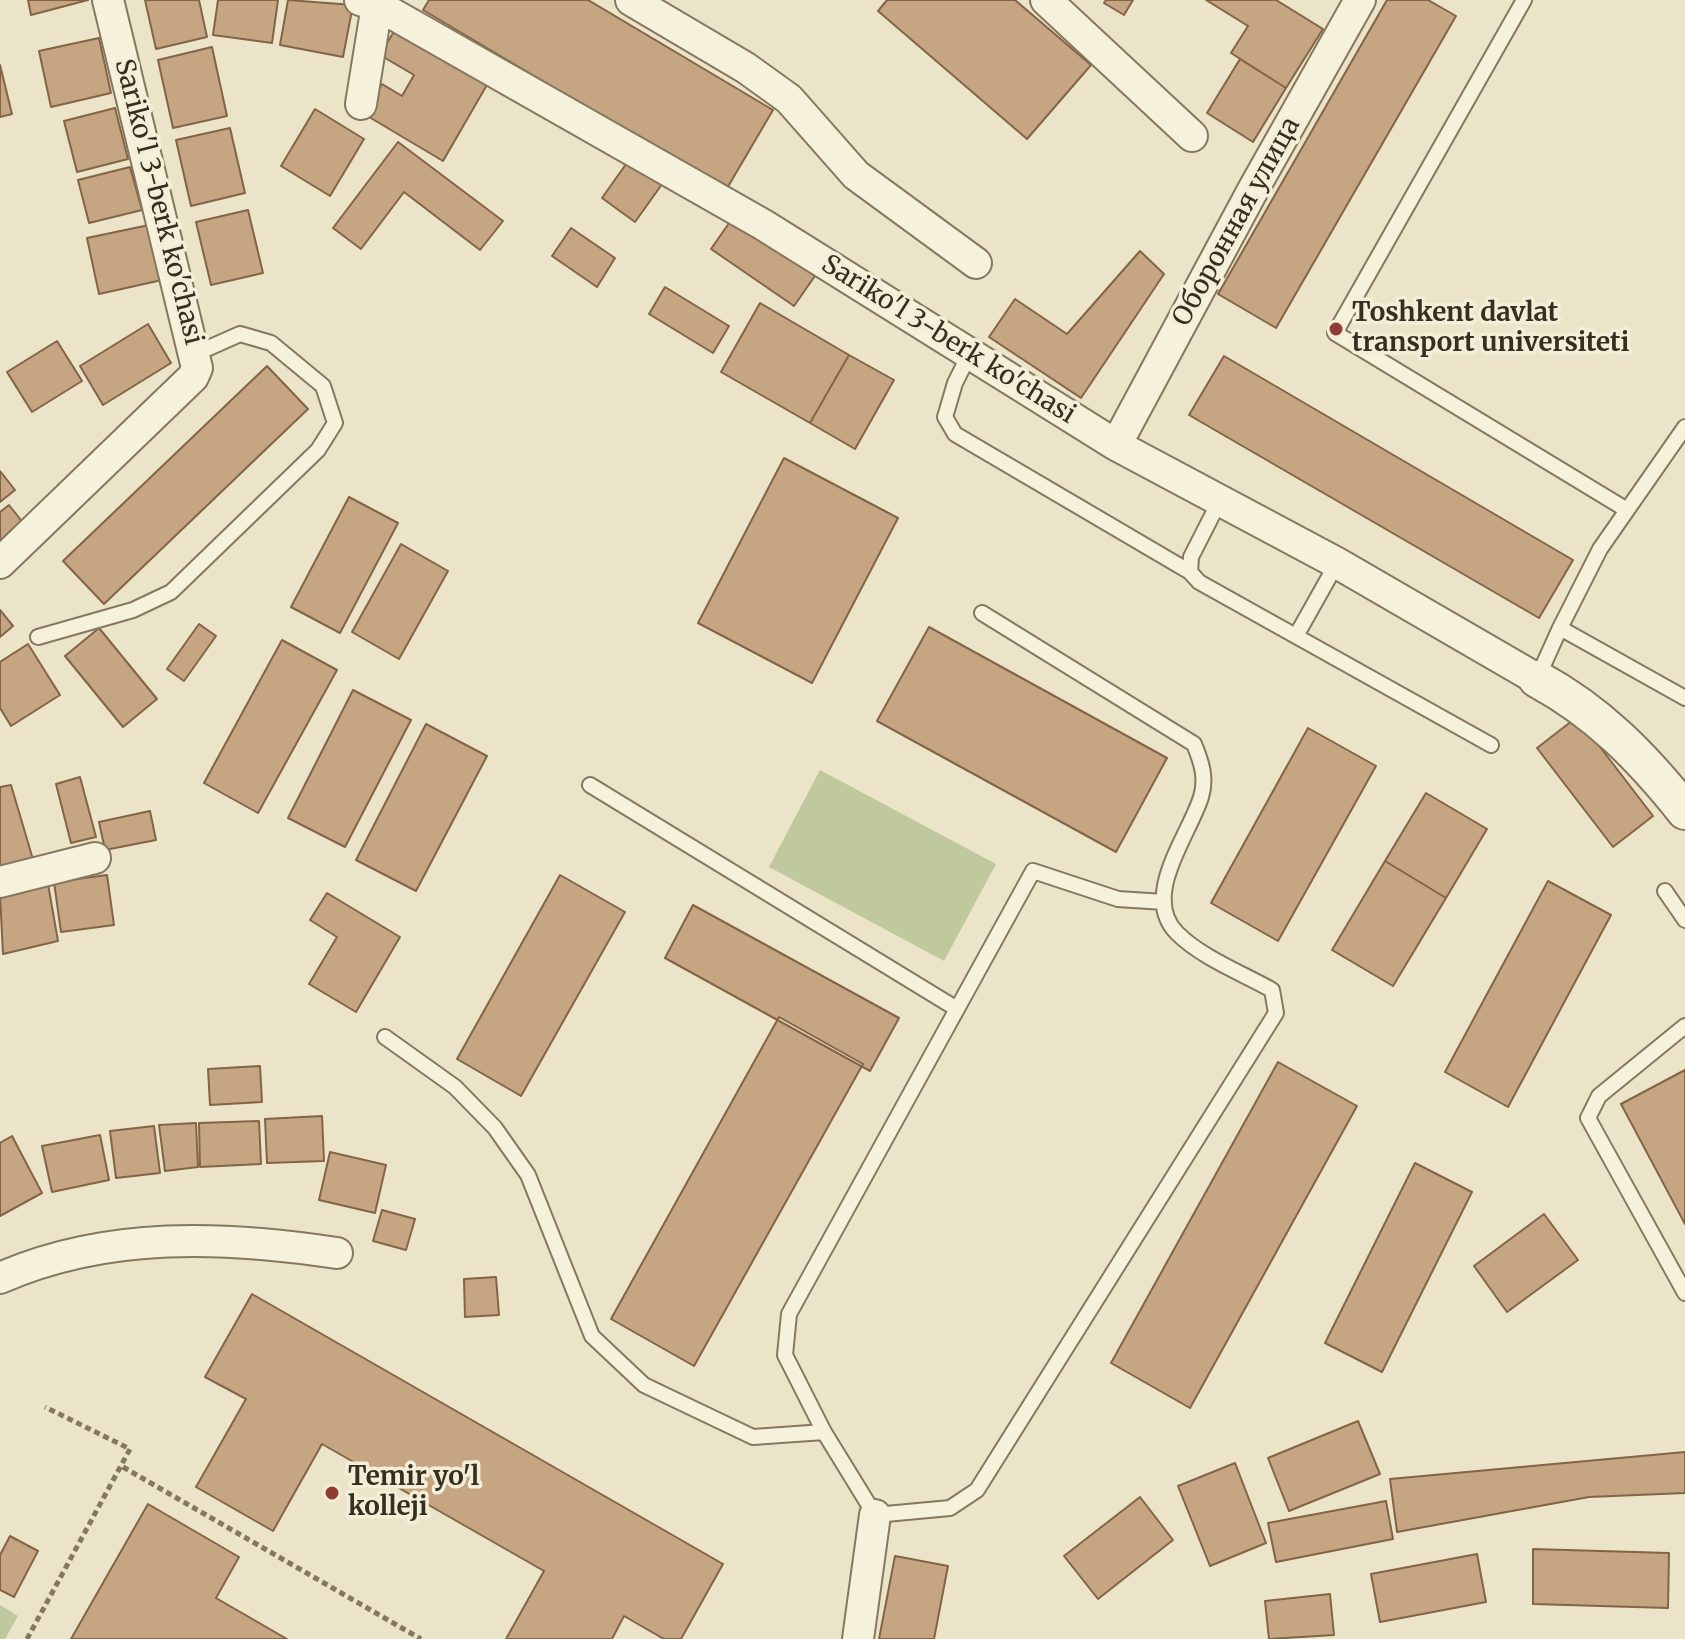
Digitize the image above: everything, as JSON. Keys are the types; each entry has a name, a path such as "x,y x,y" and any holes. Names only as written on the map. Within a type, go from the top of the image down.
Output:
{"street":[{"name":"Sariko'l 3-berk ko'chasi","path":"0,563 193,377 197,368 108,0"},
{"path":"631,0 746,68 789,99 856,175 976,263"},
{"path":"1046,0 1192,136"},
{"name":"Оборонная улица","path":"1116,445 1360,0"},
{"name":"Sariko'l 3-berk ko'chasi","path":"369,2 762,224 1116,445 1337,563 1537,679"},
{"path":"361,104 369,2"},
{"path":"1537,679 1592,712 1651,769 1685,811"},
{"path":"0,882 95,858"},
{"path":"0,1278 66,1256 125,1244 183,1240 260,1241 337,1253"},
{"path":"858,1639 875,1515"}],"lane":[{"path":"1524,0 1335,333 1627,510"},
{"path":"38,637 133,610 171,592 318,450 335,423 323,386 271,343 240,334 195,354"},
{"path":"970,353 955,383 945,417 955,434 1190,572 1199,582 1491,745"},
{"path":"1537,679 1600,549 1685,427"},
{"path":"1190,572 1191,557 1220,500"},
{"path":"1296,636 1337,563"},
{"path":"982,613 1194,744 1203,766 1202,795 1167,872 1164,902 1175,932 1272,990 1276,1013 977,1490 950,1508 875,1515 824,1432 785,1355 789,1314 1033,871 1118,899 1164,902"},
{"path":"1560,628 1685,698"},
{"path":"590,785 957,1009"},
{"path":"1665,891 1685,920"},
{"path":"1685,1026 1599,1096 1588,1118 1685,1293"},
{"path":"385,1037 455,1087 495,1128 528,1175 592,1336 644,1385 753,1437 824,1432"}],"path":[{"path":"27,1639 123,1467 130,1449 45,1407"},
{"path":"123,1467 421,1639"}],"green space":[{"path":"820,770 996,864 944,961 769,867"},
{"path":"0,1605 18,1616 5,1639 0,1639"}],"building":[{"path":"28,0 88,0 31,15"},
{"path":"145,0 199,0 207,37 156,49"},
{"path":"218,0 278,0 272,43 213,35"},
{"path":"288,0 353,5 343,57 280,45"},
{"path":"429,0 588,0 773,110 726,190 423,10"},
{"path":"887,0 1015,0 1091,65 1027,139 878,11"},
{"path":"1106,0 1133,0 1124,15 1104,3"},
{"path":"1206,0 1276,0 1323,29 1286,88 1231,53 1248,26"},
{"path":"1387,0 1428,0 1456,16 1276,328 1218,294"},
{"path":"396,28 488,83 443,161 364,114 382,84 402,96 414,75 380,55"},
{"path":"99,38 111,93 51,107 39,51"},
{"path":"212,47 227,116 173,128 158,60"},
{"path":"1240,59 1286,88 1253,142 1207,113"},
{"path":"0,65 12,114 0,117"},
{"path":"115,108 128,159 77,172 64,121"},
{"path":"315,109 364,139 330,196 281,166"},
{"path":"230,128 245,193 191,206 176,140"},
{"path":"398,142 503,221 480,250 404,192 361,249 333,228"},
{"path":"631,157 665,180 635,222 602,198"},
{"path":"130,167 142,210 89,223 78,180"},
{"path":"248,210 263,273 211,285 196,222"},
{"path":"734,216 817,273 794,306 711,249"},
{"path":"149,225 162,280 99,294 87,238"},
{"path":"571,228 615,258 597,287 552,256"},
{"path":"1140,251 1164,274 1081,398 989,337 1015,299 1067,334"},
{"path":"665,287 729,326 713,353 649,314"},
{"path":"760,303 849,355 810,423 721,372"},
{"path":"148,324 171,363 103,405 80,366"},
{"path":"57,341 82,381 32,412 7,372"},
{"path":"849,355 894,380 855,449 810,423"},
{"path":"1224,356 1573,560 1539,618 1189,415"},
{"path":"267,366 308,409 104,604 63,561"},
{"path":"784,458 898,518 812,683 698,623"},
{"path":"0,471 15,490 0,502"},
{"path":"349,497 398,523 340,633 291,607"},
{"path":"9,505 28,529 0,548 0,512"},
{"path":"401,544 448,571 399,659 352,632"},
{"path":"0,610 13,626 0,637"},
{"path":"199,624 216,636 184,681 167,669"},
{"path":"929,627 1167,758 1116,852 877,721"},
{"path":"99,628 157,699 123,727 65,656"},
{"path":"282,640 337,670 258,813 204,783"},
{"path":"28,644 60,695 11,726 0,708 0,662"},
{"path":"353,690 411,720 345,847 288,818"},
{"path":"1577,717 1653,816 1613,847 1537,748"},
{"path":"426,724 487,756 416,891 356,860"},
{"path":"1308,728 1376,766 1278,941 1211,903"},
{"path":"80,777 96,837 71,843 56,784"},
{"path":"11,785 34,863 0,867 0,787"},
{"path":"1426,793 1487,829 1446,898 1385,861"},
{"path":"150,811 156,840 105,850 99,822"},
{"path":"1385,861 1446,898 1393,986 1332,950"},
{"path":"107,875 114,925 61,932 54,882"},
{"path":"560,875 625,912 521,1096 457,1059"},
{"path":"1548,881 1611,915 1508,1107 1445,1072"},
{"path":"48,884 58,941 3,954 0,895"},
{"path":"327,893 400,937 356,1012 309,984 337,937 310,920"},
{"path":"693,905 899,1018 870,1071 665,958"},
{"path":"779,1017 863,1064 694,1366 611,1319"},
{"path":"1278,1062 1357,1106 1190,1408 1111,1363"},
{"path":"260,1066 262,1102 210,1105 208,1069"},
{"path":"1685,1070 1685,1224 1621,1104"},
{"path":"322,1116 324,1161 267,1163 265,1119"},
{"path":"259,1121 261,1164 200,1167 199,1123"},
{"path":"196,1123 198,1167 165,1171 159,1125"},
{"path":"154,1126 160,1173 116,1178 110,1131"},
{"path":"100,1135 109,1180 52,1192 42,1146"},
{"path":"12,1136 42,1193 0,1216 0,1143"},
{"path":"330,1152 386,1165 375,1213 319,1200"},
{"path":"1415,1163 1472,1192 1382,1372 1325,1343"},
{"path":"382,1210 415,1219 406,1250 373,1241"},
{"path":"1544,1214 1578,1260 1507,1312 1474,1266"},
{"path":"496,1277 499,1315 465,1317 464,1279"},
{"path":"252,1294 723,1564 681,1639 664,1639 624,1616 612,1639 506,1639 544,1571 322,1444 273,1531 196,1487 246,1399 205,1377"},
{"path":"1358,1421 1380,1474 1289,1511 1268,1458"},
{"path":"1685,1452 1685,1493 1589,1497 1397,1532 1390,1479"},
{"path":"1235,1463 1266,1543 1210,1566 1178,1486"},
{"path":"1140,1497 1173,1540 1098,1599 1064,1556"},
{"path":"1386,1501 1393,1539 1276,1562 1268,1523"},
{"path":"148,1504 239,1557 216,1598 287,1639 71,1639"},
{"path":"10,1536 38,1551 14,1597 0,1590 0,1555"},
{"path":"1533,1549 1669,1553 1668,1608 1533,1604"},
{"path":"1477,1554 1486,1602 1380,1622 1371,1574"},
{"path":"895,1556 948,1566 934,1639 879,1639"},
{"path":"1330,1594 1334,1635 1269,1639 1265,1601"}],"place":[{"name":"Toshkent davlat transport universiteti","path":"1336,329"},
{"name":"Temir yo'l kolleji","path":"332,1493"}]}
